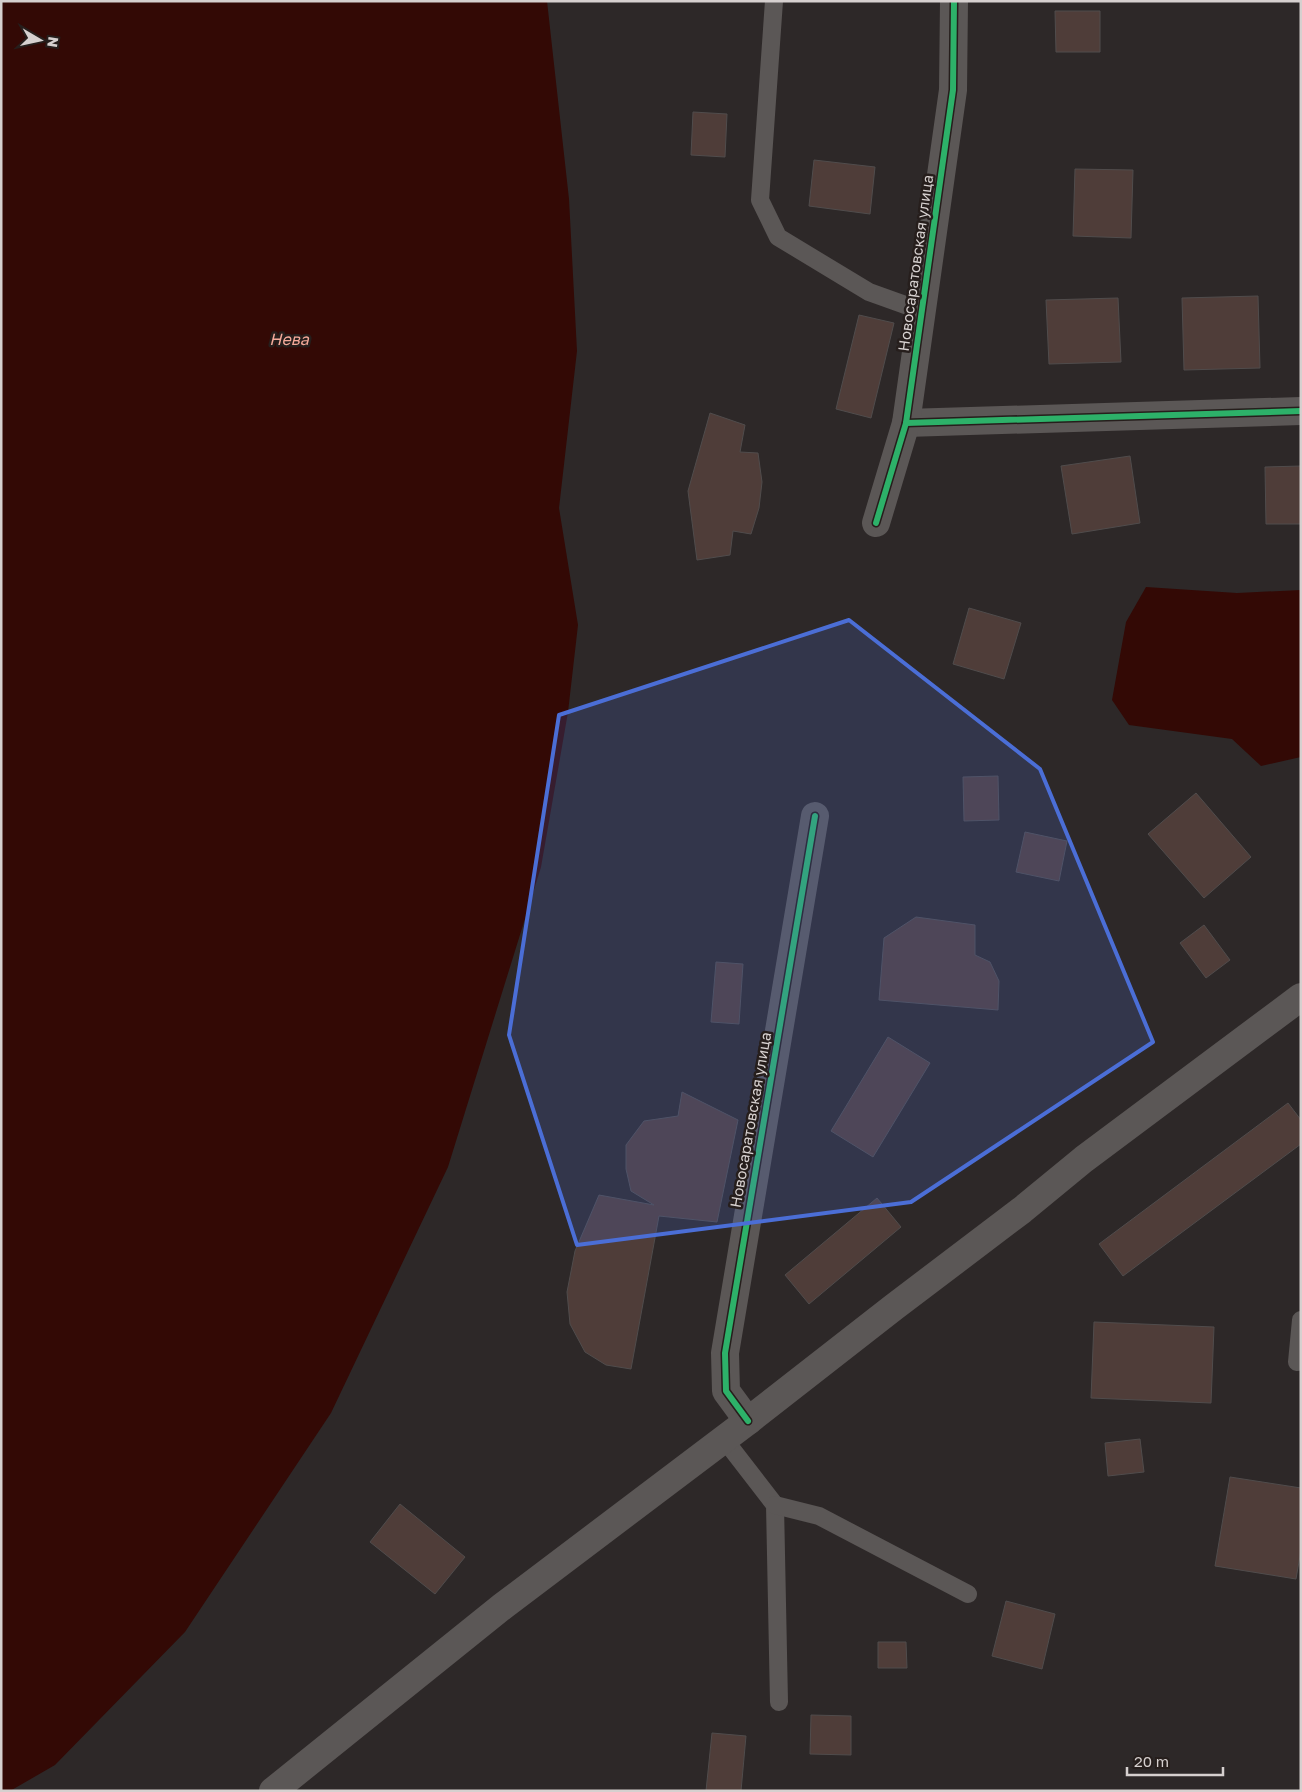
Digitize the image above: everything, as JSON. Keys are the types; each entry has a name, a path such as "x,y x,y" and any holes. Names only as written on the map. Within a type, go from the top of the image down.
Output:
{"street":[{"name":"Новосаратовская улица","path":"876,523 906,423 953,90 954,1"},
{"path":"906,423 1301,411"},
{"name":"Новосаратовская улица","path":"748,1421 726,1391 725,1353 814,816"},
{"path":"273,1791 503,1606 748,1421 1022,1210 1084,1159 1301,997"}],"lane":[{"path":"774,1 760,200 770,222 778,237 869,292 922,310"},
{"path":"1297,1362 1301,1320"},
{"path":"724,1439 775,1505 779,1702"},
{"path":"775,1505 819,1516 968,1594"}],"highlighted area":[{"path":"849,620 1040,769 1153,1042 911,1202 577,1245 509,1035 559,715"}],"water":[{"name":"Нева","path":"1,1 547,1 569,199 577,351 559,508 578,625 568,712 541,867 448,1167 331,1413 185,1632 55,1765 10,1791 1,1791"},
{"path":"1146,587 1237,593 1301,590 1301,757 1261,766 1232,739 1129,725 1112,700 1126,622"}],"building":[{"path":"1055,11 1100,11 1100,52 1056,52"},
{"path":"693,112 727,114 725,157 691,155"},
{"path":"814,160 875,167 870,214 809,206"},
{"path":"1075,169 1133,170 1131,238 1073,236"},
{"path":"1258,296 1260,368 1184,370 1182,298"},
{"path":"1118,298 1121,362 1049,364 1046,300"},
{"path":"859,315 894,323 871,418 836,409"},
{"path":"710,413 745,425 740,452 758,453 762,482 759,508 751,534 733,531 730,555 697,560 688,491"},
{"path":"1130,456 1140,523 1072,534 1061,466"},
{"path":"1301,466 1301,524 1266,524 1265,467"},
{"path":"969,608 1021,623 1004,679 953,664"},
{"path":"998,776 999,820 964,821 963,777"},
{"path":"1196,793 1251,857 1204,898 1148,834"},
{"path":"1025,832 1067,841 1059,881 1016,872"},
{"path":"916,917 975,925 975,955 990,962 999,981 998,1010 879,1000 884,938"},
{"path":"1204,925 1230,960 1206,978 1180,943"},
{"path":"716,962 743,964 739,1024 711,1022"},
{"path":"888,1037 930,1063 873,1157 831,1131"},
{"path":"682,1092 738,1120 717,1222 659,1216 631,1369 606,1365 585,1352 570,1324 567,1292 575,1251 599,1195 654,1205 631,1191 626,1169 626,1145 644,1121 678,1116"},
{"path":"1288,1103 1301,1120 1301,1144 1123,1276 1099,1244"},
{"path":"877,1198 901,1227 809,1304 785,1275"},
{"path":"1094,1322 1214,1327 1211,1403 1091,1398"},
{"path":"1140,1439 1144,1472 1108,1476 1105,1443"},
{"path":"1230,1477 1301,1488 1301,1550 1296,1579 1215,1566"},
{"path":"400,1504 465,1557 435,1594 370,1542"},
{"path":"1006,1601 1055,1614 1042,1669 992,1656"},
{"path":"878,1642 906,1642 907,1668 878,1668"},
{"path":"811,1715 851,1716 851,1755 810,1754"},
{"path":"712,1733 746,1736 741,1791 706,1791"}],"cycle path":[{"path":"876,523 906,423 953,90 954,1"},
{"path":"906,423 1301,411"},
{"path":"748,1421 726,1391 725,1353 815,816"}]}
